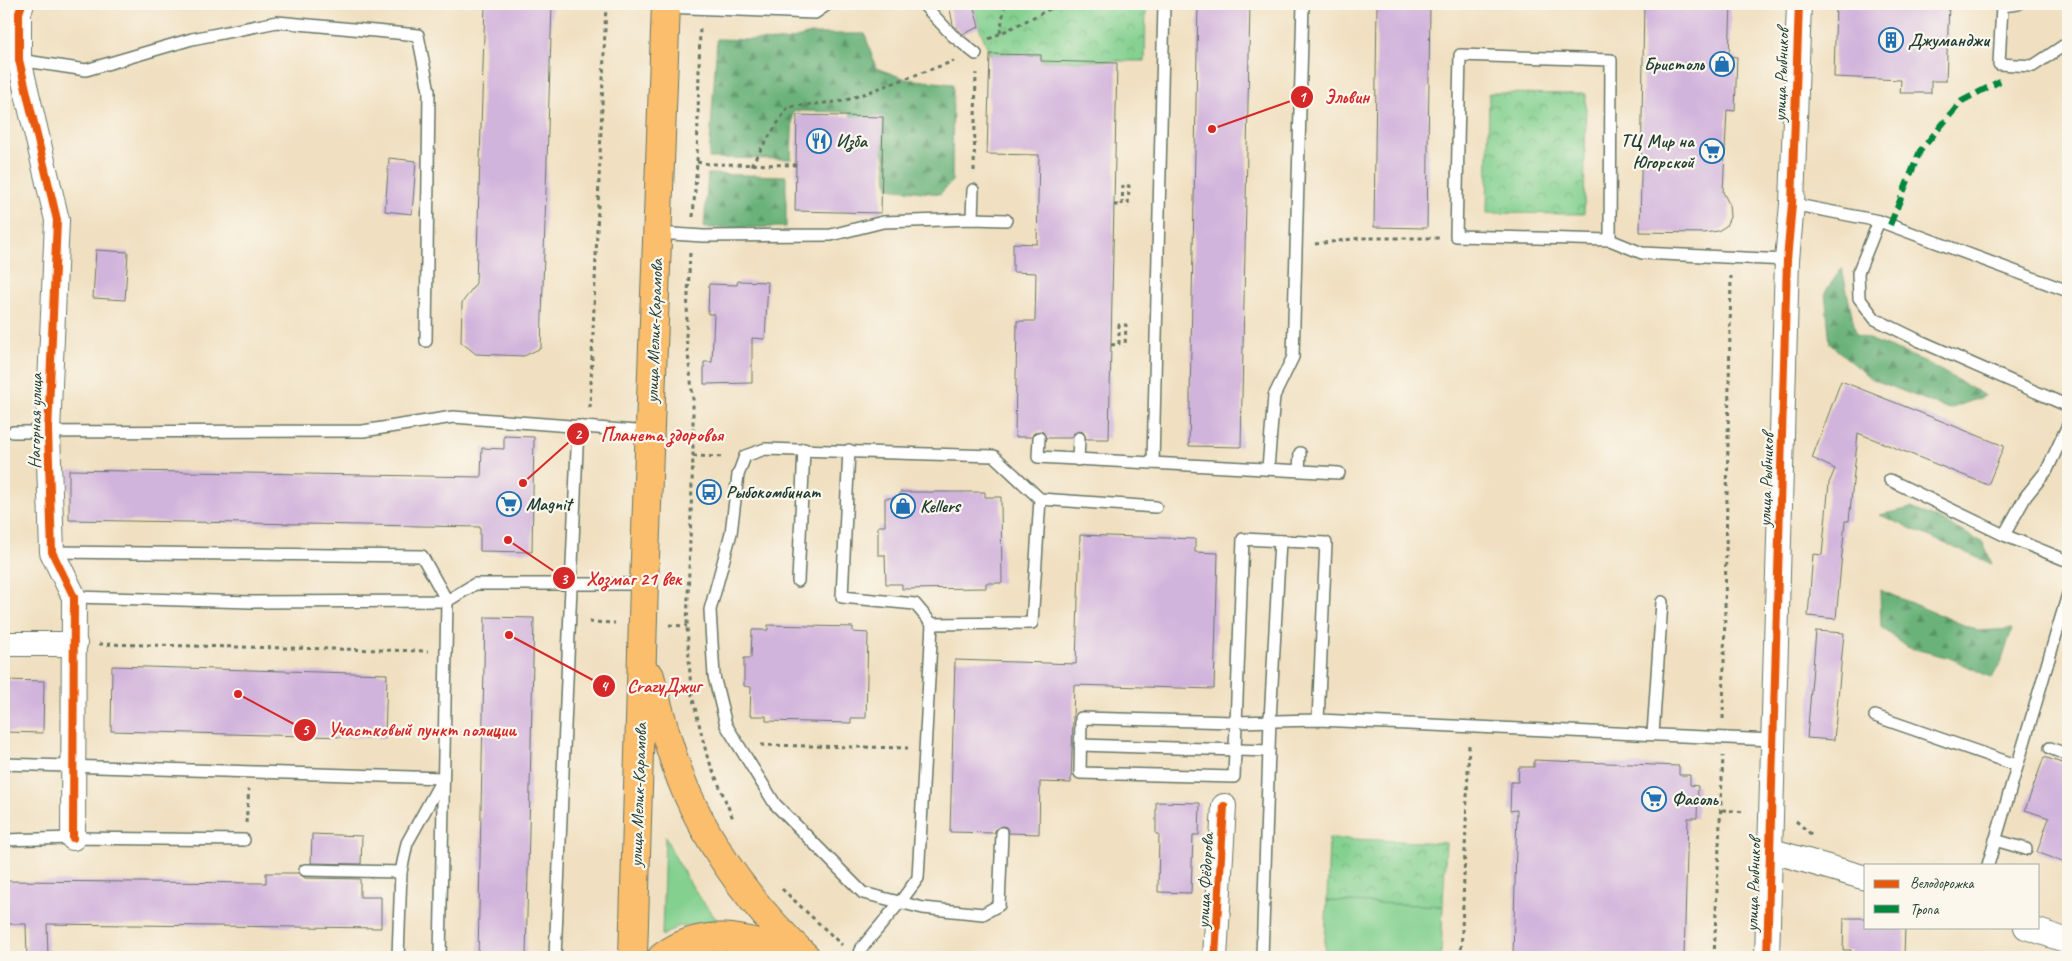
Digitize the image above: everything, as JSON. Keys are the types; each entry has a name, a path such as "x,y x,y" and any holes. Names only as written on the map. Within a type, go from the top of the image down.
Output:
{"main road":[{"name":"улица Мелик-Карамова","path":"633,957 644,584 666,5"},
{"path":"643,651 667,736 682,780 710,839 730,872 805,957"},
{"path":"662,957 678,945 697,939 723,937 749,940 805,957"}],"street":[{"name":"улица Рыбников","path":"1766,957 1787,260 1792,204 1799,4"},
{"name":"Нагорная улица","path":"15,8 11,63 57,220 48,432 52,552 74,597 73,838"},
{"path":"4,644 75,644"},
{"name":"улица Фёдорова","path":"1215,957 1224,806"},
{"path":"1769,850 1864,877"},
{"path":"2029,928 2068,941"}],"lane":[{"path":"666,5 815,13 828,4"},
{"path":"923,4 952,35 976,54"},
{"path":"1153,463 1164,4"},
{"path":"1268,468 1274,396 1293,357 1303,4"},
{"path":"2018,4 2002,6 1998,64 2033,66 2063,46 2068,46"},
{"path":"11,63 86,70 192,39 277,22 418,35 429,91 426,340"},
{"path":"1610,240 1611,60 1460,55 1456,236 1610,240 1642,253 1787,260"},
{"path":"972,219 973,190"},
{"path":"1792,204 1879,221 2068,291"},
{"path":"657,233 691,236 831,235 883,222 972,219 1006,220"},
{"path":"1879,221 1858,273 1859,298 1875,319 1920,341 2068,406"},
{"path":"13,432 362,431 453,417 651,432"},
{"path":"2004,535 2026,496 2047,470 2068,425"},
{"path":"555,957 570,583 583,427"},
{"path":"1039,438 1038,457 1339,473"},
{"path":"1078,460 1079,438"},
{"path":"1002,833 999,905 983,914 923,908 902,901 863,893 775,804 736,744 726,725 714,676 710,610 731,534 738,475 745,456 765,449 849,450 994,456 1040,499 1156,507"},
{"path":"798,581 804,450"},
{"path":"849,450 842,597 915,604 932,624 923,749 918,878 902,901 860,950 854,954"},
{"path":"1299,470 1300,453"},
{"path":"1890,480 2004,535 2068,561"},
{"path":"932,624 1032,623 1040,499"},
{"path":"1318,720 1326,543 1243,539 1235,722 1234,777 1080,773 1082,718 1235,722 1318,720 1773,740"},
{"path":"1262,957 1270,720 1280,541"},
{"path":"52,552 422,556 447,601 440,957"},
{"path":"74,597 251,602 447,601 475,584 644,584"},
{"path":"1988,864 2068,594"},
{"path":"1653,734 1662,602"},
{"path":"1874,716 2016,765"},
{"path":"1080,745 1269,750"},
{"path":"2050,748 2068,755"},
{"path":"4,764 443,778"},
{"path":"398,957 401,872 407,844 443,778"},
{"path":"4,840 73,838 244,840"},
{"path":"1995,840 2026,849"},
{"path":"305,870 401,872"}],"path":[{"path":"583,427 606,4"},
{"path":"1000,33 1005,4"},
{"path":"974,164 976,54 984,42 1060,4"},
{"path":"700,8 697,162 686,336 692,399 694,456 687,626 691,691 707,756 736,825"},
{"path":"752,165 788,107 844,101 922,70 976,54"},
{"path":"697,162 796,165"},
{"path":"1114,205 1122,205 1123,185 1129,186 1128,208"},
{"path":"1297,246 1361,238 1428,239 1456,236"},
{"path":"1714,957 1723,737 1731,258"},
{"path":"1111,344 1119,344 1119,325 1126,325 1125,347"},
{"path":"694,456 717,456"},
{"path":"75,644 446,652"},
{"path":"1461,957 1470,726"},
{"path":"736,744 923,749"},
{"path":"244,840 251,771"},
{"path":"779,886 854,954"}],"green space":[{"path":"973,4 1146,4 1145,61 1041,61 1041,55 990,54 979,27"},
{"path":"811,34 865,34 876,68 906,79 953,84 952,181 940,194 888,188 884,154 848,112 793,111 791,159 709,158 717,39 785,41"},
{"path":"1489,93 1586,94 1584,214 1487,213"},
{"path":"708,174 786,176 786,227 704,228"},
{"path":"1842,268 1856,334 1924,361 1985,396 1949,409 1872,379 1830,344 1825,292"},
{"path":"1911,508 1945,522 1983,543 1992,564 1880,515"},
{"path":"1880,590 1978,631 2012,629 2002,660 1992,678 1950,658 1907,647 1881,627"},
{"path":"665,836 688,880 717,920 677,927 662,936"},
{"path":"1329,838 1446,843 1443,906 1327,901"},
{"path":"1327,901 1443,906 1441,957 1324,957"},
{"path":"721,950 744,953 749,957 685,957 686,955"}],"building":[{"path":"485,4 552,4 541,348 524,356 476,354 461,342 462,303 476,283"},
{"path":"949,4 973,4 979,27 963,34 953,25"},
{"path":"1198,4 1250,4 1241,447 1189,446"},
{"path":"1377,4 1430,4 1427,228 1374,227"},
{"path":"1644,4 1731,4 1729,56 1737,57 1735,111 1727,110 1723,192 1729,204 1730,217 1726,226 1718,231 1704,233 1640,232"},
{"name":"Джуманджи","path":"1836,4 1949,4 1946,81 1931,81 1931,93 1900,93 1901,80 1834,77"},
{"path":"990,54 1041,55 1041,61 1117,63 1109,439 1086,439 1083,432 1079,431 1073,434 1071,438 1046,438 1043,432 1039,431 1033,434 1032,437 1015,437 1017,321 1035,321 1036,273 1013,272 1013,243 1037,244 1039,155 987,154"},
{"path":"797,115 883,117 881,213 795,211"},
{"path":"389,158 416,161 412,214 385,211"},
{"path":"96,250 128,252 125,300 93,298"},
{"path":"738,281 768,282 765,339 752,338 752,383 704,384 704,362 712,362 714,314 708,314 709,284 737,285"},
{"path":"1841,381 2004,446 1988,485 1858,433 1849,521 1845,521 1836,619 1808,616 1813,554 1822,555 1829,483 1835,469 1812,458"},
{"path":"504,436 534,437 532,552 480,551 480,527 69,520 69,470 481,477 482,448 504,449"},
{"path":"900,492 985,492 985,497 1001,497 1002,583 986,583 986,588 902,589 902,584 886,584 885,555 878,555 878,526 885,526 885,498 900,498"},
{"path":"1080,535 1195,539 1195,552 1218,553 1214,689 1074,685 1071,783 1040,782 1039,834 1009,833 1006,827 1002,826 996,829 994,833 950,832 955,660 1076,664"},
{"path":"485,617 534,618 526,957 478,957"},
{"path":"768,625 853,627 853,632 868,633 866,718 851,718 851,723 766,721 766,716 750,716 751,687 744,686 744,658 751,658 752,630 768,630"},
{"path":"1816,631 1844,633 1834,740 1807,738"},
{"path":"112,666 387,674 385,738 111,731"},
{"path":"4,680 44,681 43,733 4,732"},
{"path":"2044,757 2068,765 2068,864 2037,852 2049,818 2025,810"},
{"path":"1534,760 1679,766 1679,775 1690,775 1690,785 1698,786 1697,818 1688,818 1684,957 1513,957 1517,810 1510,811 1511,782 1518,782 1519,767 1534,767"},
{"path":"1156,802 1200,803 1199,835 1193,835 1191,893 1158,892 1159,834 1156,834"},
{"path":"312,834 362,836 361,864 311,863"},
{"path":"266,873 298,873 305,878 360,879 360,897 381,897 381,928 47,924 48,957 27,957 26,924 4,924 4,881 266,883"},
{"path":"1844,918 1864,918 1864,928 1905,928 1904,957 1850,957 1851,950 1843,950"}],"marked path":[{"path":"1890,225 1920,151 1962,101 2000,81"}],"cycle path":[{"path":"22,4 19,13 19,60 57,220 48,432 52,552 74,597 73,838"},
{"path":"1767,957 1787,260 1792,204 1799,4"},
{"path":"1215,957 1224,806"}],"place":[{"name":"Джуманджи","path":"1891,40"},
{"name":"Бристоль","path":"1722,64"},
{"name":"Эльвин","path":"1212,129"},
{"name":"Изба","path":"819,141"},
{"name":"ТЦ Мир на Югорской","path":"1712,151"},
{"name":"Планета здоровья","path":"523,483"},
{"name":"Рыбокомбинат","path":"709,492"},
{"name":"Magnit","path":"509,504"},
{"name":"Kellers","path":"903,506"},
{"name":"Хозмаг 21 век","path":"508,540"},
{"name":"CrazyДжиг","path":"509,635"},
{"name":"Участковый пункт полиции","path":"238,694"},
{"name":"Фасоль","path":"1654,799"}]}
